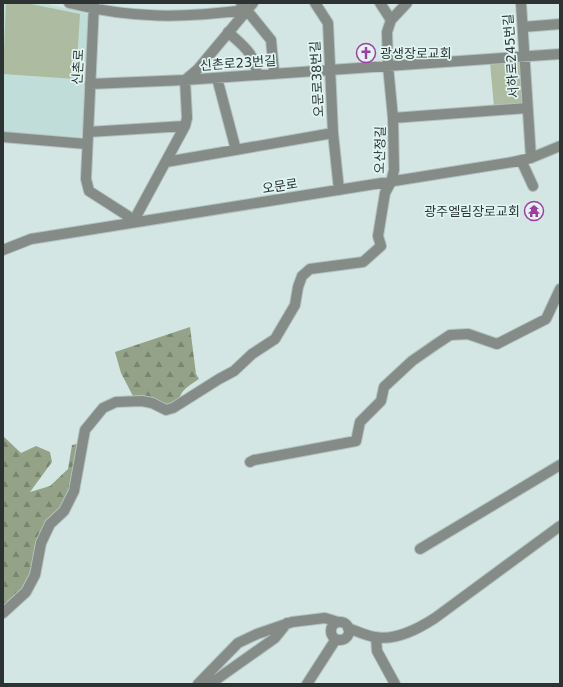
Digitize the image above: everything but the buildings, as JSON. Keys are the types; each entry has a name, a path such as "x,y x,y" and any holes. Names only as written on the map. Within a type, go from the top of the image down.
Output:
{"street":[{"path":"69,3 175,17 247,5"},
{"name":"오문로38번길","path":"315,3 328,23 333,133 339,190"},
{"path":"380,3 391,20 407,3"},
{"name":"서하로245번길","path":"521,3 528,108 526,159"},
{"path":"133,222 186,126 185,80 198,69 228,32 247,5"},
{"path":"247,5 271,40 274,73"},
{"name":"신촌로","path":"94,6 86,179 89,191 128,216 133,222"},
{"name":"오산정길","path":"3,613 26,592 35,575 41,543 50,524 64,511 74,492 85,430 103,408 116,402 142,401 152,403 166,410 173,408 219,379 234,372 252,354 275,339 295,305 298,287 302,276 310,269 363,262 381,246 378,236 385,193 391,182 394,170 393,118 388,66 387,32 391,20"},
{"path":"522,27 560,24"},
{"path":"228,32 252,56 256,62 257,75"},
{"name":"신촌로23번길","path":"90,84 217,78 560,54"},
{"path":"217,78 236,150"},
{"name":"서하로245번길","path":"455,114 528,108"},
{"name":"오산정길","path":"393,118 455,114"},
{"path":"88,132 186,126"},
{"name":"오문로38번길","path":"166,162 333,133"},
{"path":"3,137 87,144"},
{"name":"오문로","path":"3,250 31,239 526,159 560,146"},
{"path":"526,159 533,186"},
{"path":"250,462 356,441 360,422 381,401 384,387 412,361 450,335 468,334 497,344 546,319 560,289"},
{"path":"420,549 560,465"},
{"path":"198,684 238,643 257,634 287,624 325,618 344,624 348,628 376,637 392,636 417,630 560,526"},
{"path":"338,622 333,625 331,630 332,636 336,639 341,640 346,637 348,628"},
{"path":"210,684 275,638 287,624"},
{"path":"376,637 377,651 395,684"},
{"path":"307,684 336,639"}],"shaded area":[{"path":"3,3 43,3 85,13 89,18 83,134 80,137 3,132"},
{"path":"6,3 26,3 80,14 76,79 3,74"},
{"path":"520,61 523,104 494,107 490,63"}],"green space":[{"path":"190,327 196,374 199,379 183,391 179,401 168,407 134,398 121,373 115,352"},
{"path":"3,436 21,453 36,446 50,452 52,462 30,492 50,486 68,469 72,445 80,443 70,490 22,590 3,608"}],"place":[{"name":"광생장로교회","path":"366,53"},
{"name":"광주엘림장로교회","path":"534,211"}]}
